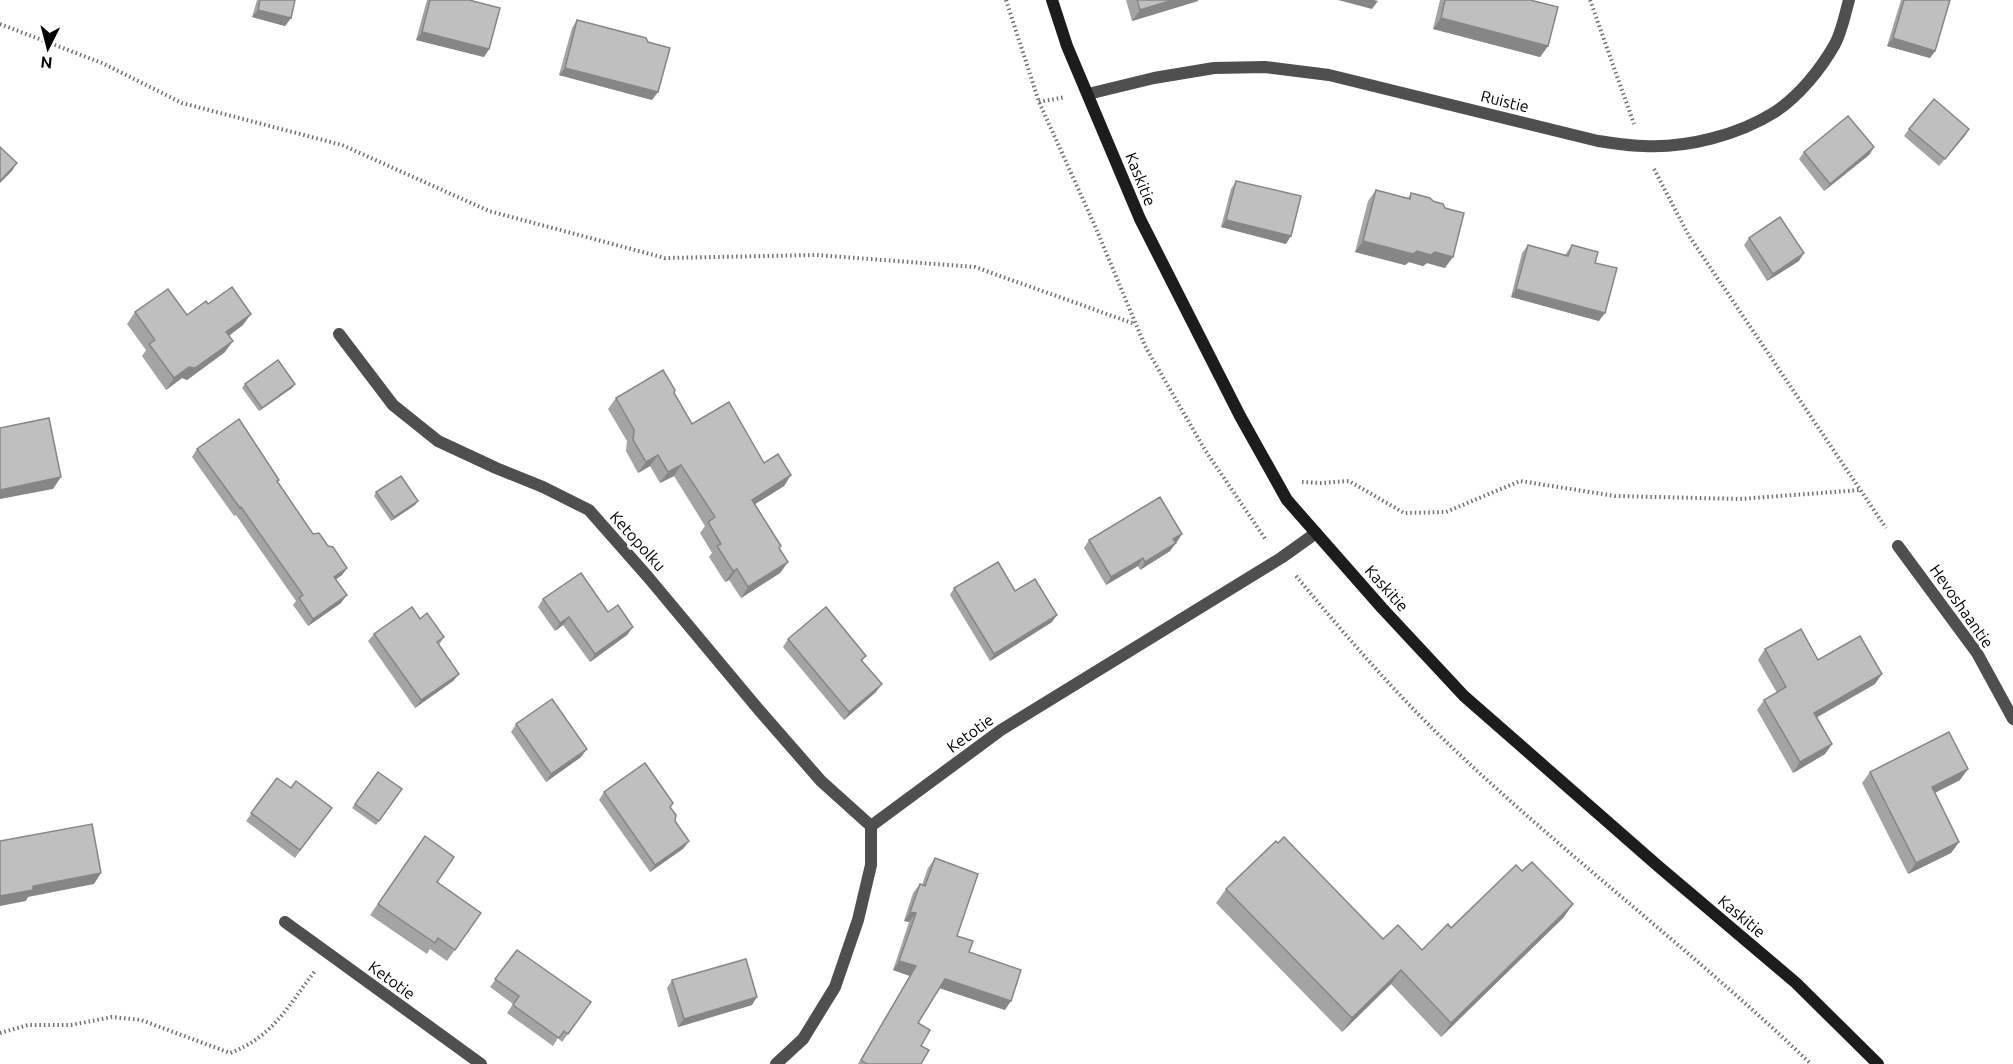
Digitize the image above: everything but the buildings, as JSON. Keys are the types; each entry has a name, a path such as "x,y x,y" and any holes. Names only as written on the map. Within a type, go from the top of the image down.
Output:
{"street":[{"name":"Kaskitie","path":"1052,0 1067,45 1140,219 1240,416 1287,500 1464,696 1658,866 1796,982 1878,1064"},
{"name":"Ruistie","path":"1088,94 1154,78 1214,68 1265,67 1329,75 1598,141 1643,146 1670,146 1698,142 1743,128 1776,111 1809,82 1836,42 1849,0"},
{"name":"Ketopolku","path":"339,334 393,405 438,441 543,487 589,510 821,781 871,826"},
{"name":"Ketotie","path":"871,826 1001,730 1281,558 1316,533"},
{"name":"Hevoshaantie","path":"1898,546 1977,653 2013,719"},
{"path":"776,1064 803,1039 835,987 858,920 871,865 871,826"},
{"name":"Ketotie","path":"285,922 481,1064"}],"path":[{"path":"1590,0 1643,146 1689,236 1898,546"},
{"path":"0,24 102,63 182,103 342,145 489,210 665,258 817,255 975,267 1136,324"},
{"path":"1277,481 1321,483 1349,481 1404,513 1446,512 1520,480 1615,496 1740,499 1860,490"},
{"path":"0,1033 28,1025 71,1025 112,1017 141,1020 230,1053 249,1046 269,1031 329,954"}]}
